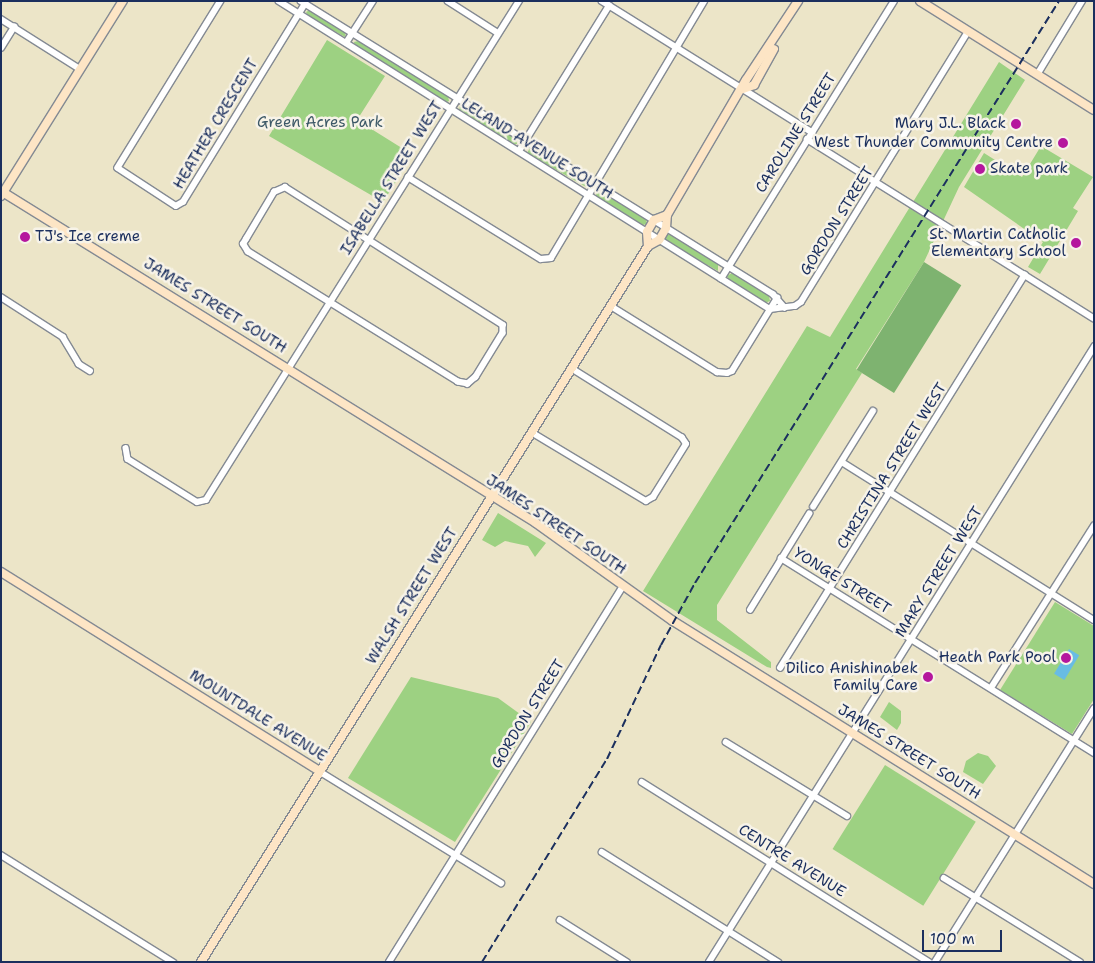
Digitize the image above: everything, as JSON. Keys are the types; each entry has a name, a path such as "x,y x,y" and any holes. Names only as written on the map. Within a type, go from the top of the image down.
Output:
{"street":[{"path":"2,193 123,1"},
{"name":"HEATHER CRESCENT","path":"221,1 118,168 176,206 183,202 299,14 303,2"},
{"name":"LELAND AVENUE SOUTH","path":"279,1 289,4 299,14 770,309"},
{"path":"346,43 373,1"},
{"path":"448,1 498,33"},
{"name":"ISABELLA STREET WEST","path":"126,448 128,459 202,503 210,495 519,1"},
{"path":"602,1 812,132"},
{"path":"408,177 545,260 551,258 704,1"},
{"path":"659,240 666,228 666,214 798,1"},
{"path":"743,89 754,85 804,1"},
{"name":"CAROLINE STREET","path":"721,278 894,1"},
{"path":"920,1 1094,110"},
{"path":"1037,74 1082,1"},
{"name":"LELAND AVENUE SOUTH","path":"303,2 777,298 785,308"},
{"path":"519,151 609,6"},
{"path":"1,19 80,69"},
{"path":"1,48 14,27"},
{"name":"GORDON STREET","path":"785,308 799,304 805,296 968,32"},
{"path":"807,139 1094,318"},
{"path":"285,187 503,325 503,333 476,377 468,384 458,382 329,303 245,248 245,241 274,192 285,187"},
{"name":"JAMES STREET SOUTH","path":"2,193 288,368 492,496 557,538 622,587 1094,884"},
{"path":"648,246 647,232 654,220 666,214"},
{"name":"WALSH STREET WEST","path":"201,962 648,246 659,240"},
{"name":"CHRISTINA STREET WEST","path":"780,668 1025,276"},
{"path":"1,297 64,337 79,364 90,371"},
{"path":"611,306 722,374 732,370 777,298"},
{"path":"770,309 785,308"},
{"name":"MARY STREET WEST","path":"709,962 812,794 912,639 1094,347"},
{"path":"533,433 646,501 653,497 682,451 686,444 682,438 572,369"},
{"path":"813,507 873,411"},
{"path":"842,462 1094,620"},
{"name":"YONGE STREET","path":"750,610 809,514"},
{"path":"991,688 1094,526"},
{"name":"YONGE STREET","path":"781,558 1094,753"},
{"name":"MOUNTDALE AVENUE","path":"1,572 500,883"},
{"name":"GORDON STREET","path":"389,962 622,587"},
{"path":"935,962 1094,709"},
{"path":"726,742 847,816"},
{"name":"CENTRE AVENUE","path":"642,782 929,962"},
{"path":"602,852 778,962"},
{"path":"1,855 173,962"},
{"path":"944,878 1080,962"},
{"path":"560,920 627,962"}],"green space":[{"path":"310,10 346,32 345,37 309,17 306,12"},
{"name":"Green Acres Park","path":"327,40 385,76 357,120 413,155 383,202 269,136"},
{"path":"358,41 448,96 449,101 445,103 355,46 354,42"},
{"path":"999,62 1025,80 959,187 924,262 856,369 862,373 717,605 717,620 771,662 771,668 767,667 643,591 807,326 830,337"},
{"path":"460,106 516,139 517,144 513,144 459,111"},
{"path":"1041,146 1093,177 1073,208 1078,211 1040,274 1028,267 1043,242 964,187 984,153 1022,177"},
{"path":"530,148 585,182 586,187 527,153"},
{"path":"597,190 646,219 647,224 643,225 596,196"},
{"path":"670,234 718,264 718,271 665,241 666,235"},
{"path":"924,262 961,285 894,393 857,370"},
{"path":"732,273 769,296 770,301 765,303 729,280 727,276"},
{"path":"498,513 546,543 535,557 528,546 505,541 495,547 482,540"},
{"path":"1055,602 1094,626 1094,699 1072,734 1000,690"},
{"path":"411,677 498,698 531,722 455,842 348,778"},
{"path":"889,702 901,711 901,723 897,730 880,717"},
{"path":"978,753 988,756 996,766 983,784 963,772 966,761"},
{"path":"885,765 976,822 923,906 833,849"}],"water":[{"path":"1069,649 1079,655 1064,680 1054,674"}],"railway":[{"path":"482,962 607,759 661,645 695,583 1059,1"}],"place":[{"name":"Mary J.L. Black","path":"1016,124"},
{"name":"West Thunder Community Centre","path":"1063,143"},
{"name":"Skate park","path":"980,169"},
{"name":"TJ's Ice creme","path":"25,237"},
{"name":"St. Martin Catholic Elementary School","path":"1076,243"},
{"name":"Heath Park Pool","path":"1066,658"},
{"name":"Dilico Anishinabek Family Care","path":"928,677"}]}
